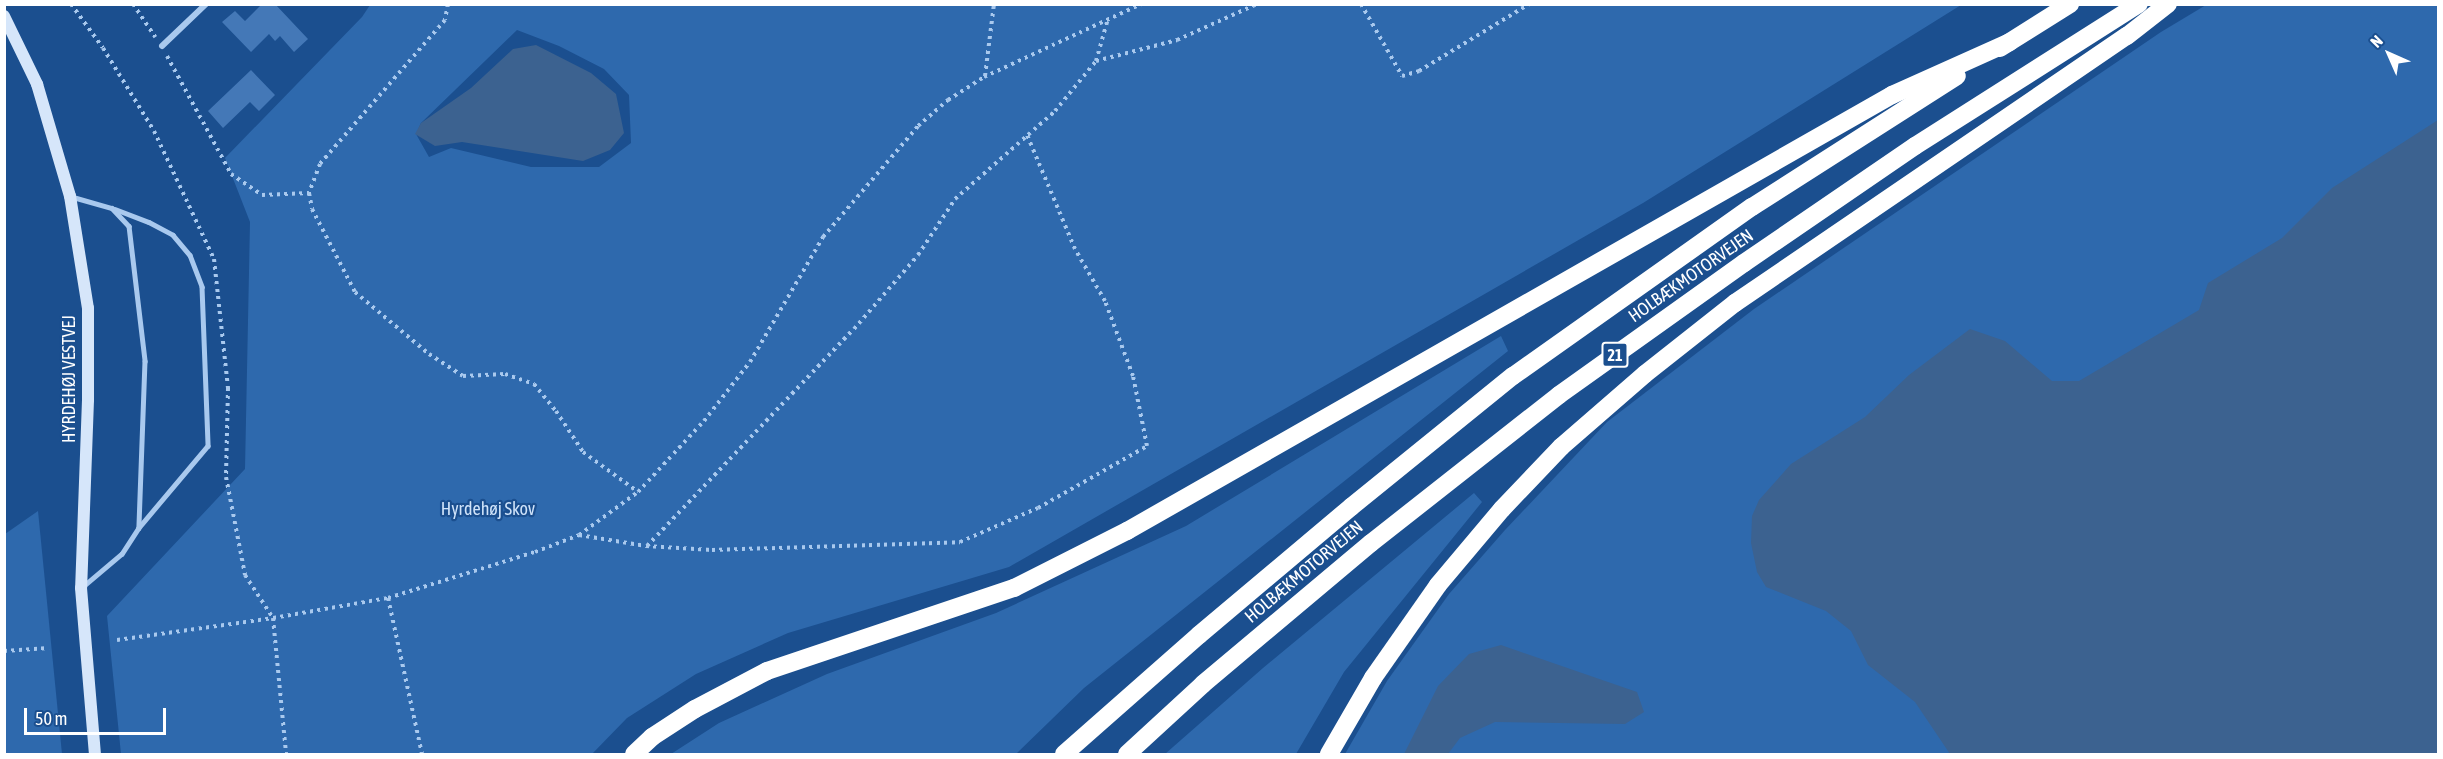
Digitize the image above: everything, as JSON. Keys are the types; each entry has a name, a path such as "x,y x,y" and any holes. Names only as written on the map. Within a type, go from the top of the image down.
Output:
{"highway":[{"name":"HOLBÆKMOTORVEJEN","path":"1064,754 1199,635 1342,514 1513,376 1752,207 2070,4"},
{"name":"HOLBÆKMOTORVEJEN","path":"1127,754 1203,684 1371,543 1559,395 1906,152 2139,4"},
{"path":"1329,754 1373,678 1438,585 1502,509 1561,447 1645,374 1735,303 2108,49 2168,4"},
{"path":"634,754 652,737 695,709 767,671 1014,588 1127,531 1892,95 2010,42"}],"street":[{"path":"162,46 206,4"},
{"name":"HYRDEHØJ VESTVEJ","path":"4,16 37,84 70,196 88,308 88,400 81,588 95,754"}],"lane":[{"path":"70,196 149,222 173,235 190,255 202,287 208,446 139,528 122,554 81,588"},
{"path":"112,208 129,226 145,361 139,528"}],"path":[{"path":"133,4 162,46 231,174 248,188 262,195 309,194"},
{"path":"448,4 445,20 320,165 309,194 312,209 355,292 429,354 463,376 505,374 534,384 556,411 583,452 638,492"},
{"path":"984,77 994,4"},
{"path":"117,640 273,618 388,598 579,535 638,492 704,422 750,362 823,237 918,126 948,100 984,77 1141,4"},
{"path":"1096,61 1177,40 1257,4"},
{"path":"1361,4 1402,76 1419,71 1529,4"},
{"path":"646,546 854,329 918,255 956,199 1055,111 1096,61 1107,21"},
{"path":"579,535 646,546 712,550 960,542 1038,508 1148,446 1132,376 1105,301 1075,249 1027,135"},
{"path":"388,598 422,754"},
{"path":"273,618 286,754"},
{"path":"4,651 48,648"}],"green space":[{"name":"Hyrdehøj Skov","path":"370,5 1961,5 1643,203 1009,567 788,633 696,674 627,718 592,754 121,754 107,616 245,469 250,222 225,158 362,17","holes":["517,30 559,46 604,69 629,95 631,143 599,167 531,167 451,148 429,157 416,134 421,123"]},
{"path":"2206,5 2438,5 2438,754 1345,754 1387,681 1449,594 1505,530 1607,422 1754,309 2161,32"},
{"path":"1501,336 1508,351 1084,688 1016,754 671,754 719,723 827,674 996,613 1186,526"},
{"path":"1474,493 1482,502 1344,672 1296,754 1165,754 1263,668"},
{"path":"38,511 62,754 5,754 5,534"}],"shaded area":[{"path":"536,45 591,73 616,94 624,133 610,150 583,161 462,142 435,146 415,134 421,123 471,88 513,49"},
{"path":"2438,120 2437,754 1950,754 1915,702 1868,665 1851,631 1826,611 1766,587 1757,572 1751,543 1752,516 1759,500 1791,464 1865,417 1909,375 1970,329 2005,341 2052,381 2079,381 2199,310 2208,283 2282,238 2332,188"},
{"path":"1501,645 1637,692 1644,712 1625,724 1495,722 1460,738 1448,754 1404,754 1438,686 1469,654"}],"building":[{"path":"262,4 275,4 308,39 294,52 280,36 275,41 269,34 251,52 222,22 235,11 245,21"},
{"path":"251,70 275,95 259,111 250,102 223,128 208,111"}]}
